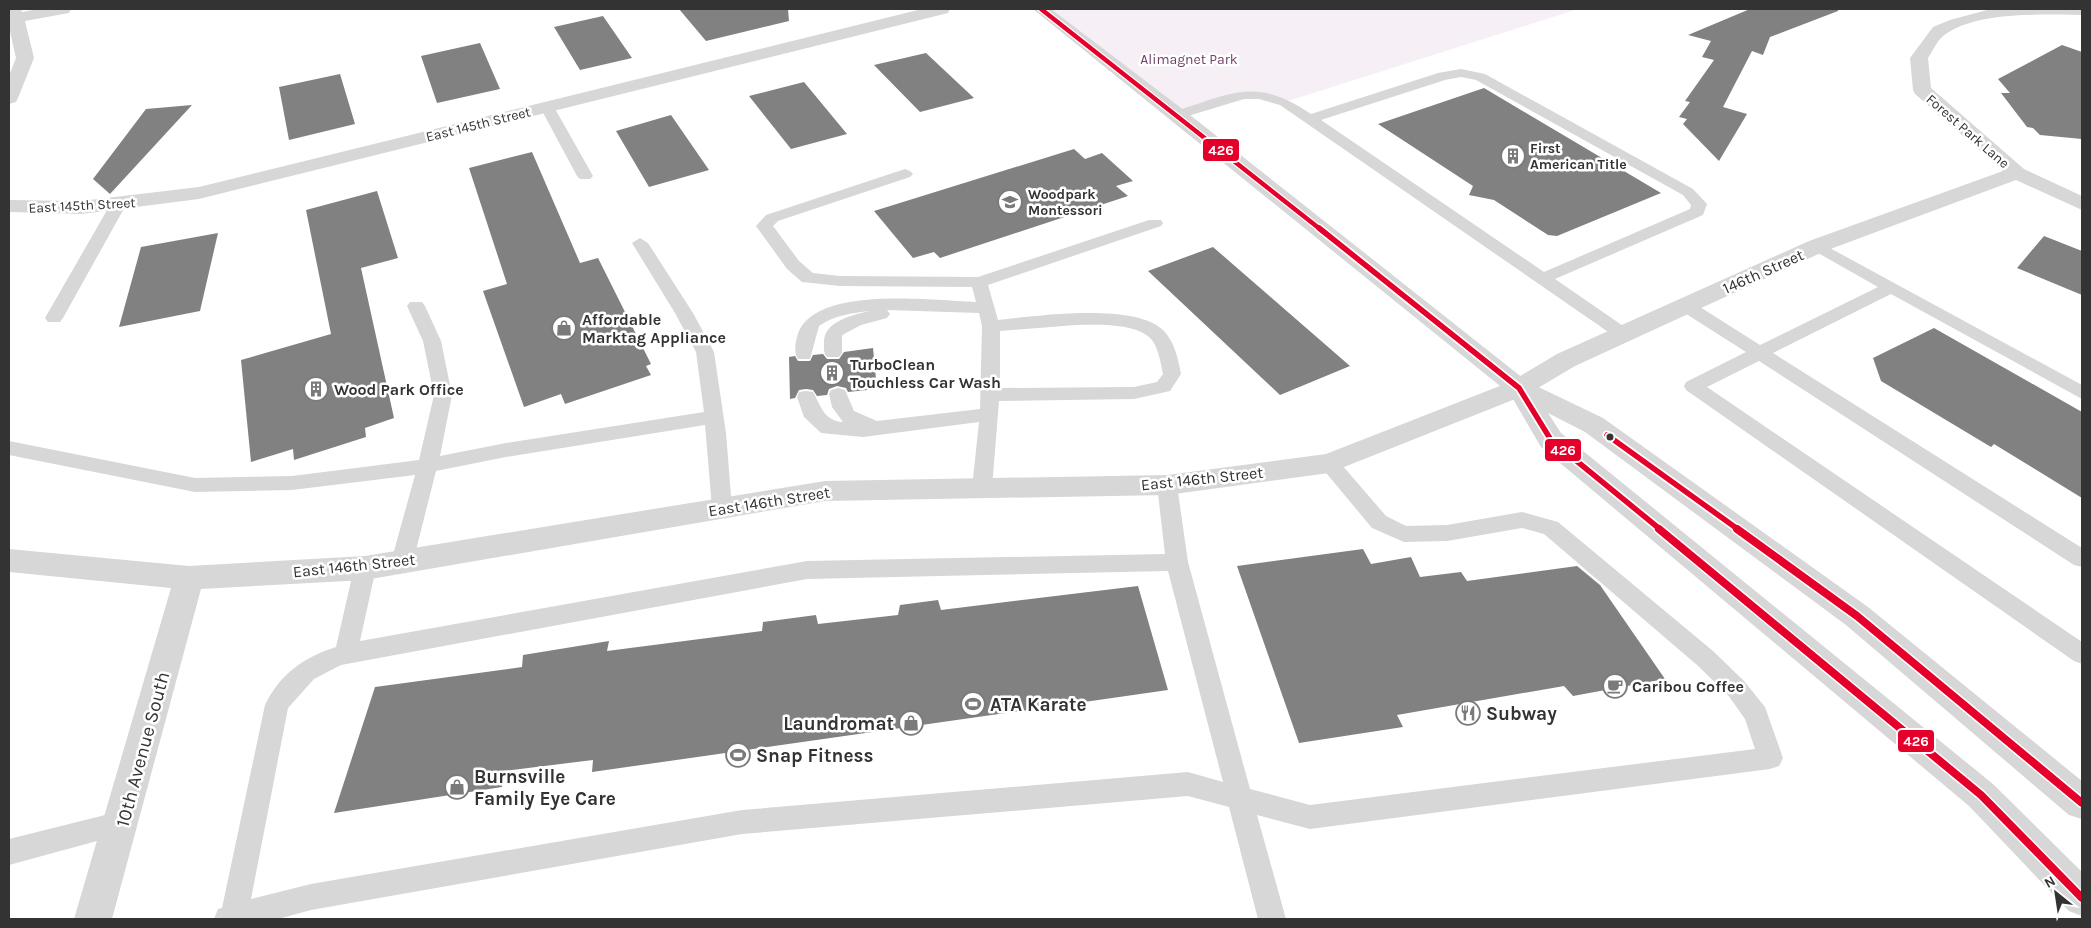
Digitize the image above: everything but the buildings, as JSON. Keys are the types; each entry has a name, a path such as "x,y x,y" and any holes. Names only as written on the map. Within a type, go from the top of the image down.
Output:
{"street":[{"path":"9,98 25,58 15,13 63,9"},
{"name":"East 145th Street","path":"9,206 41,210 118,205 199,193 942,9"},
{"path":"1041,9 1178,115 1519,388 1594,425 1857,616 2082,803"},
{"name":"Forest Park Lane","path":"2082,10 2022,10 1974,18 1938,32 1918,58 1922,90 2016,173 2082,204"},
{"name":"146th Street","path":"1519,388 1566,360 1817,246 2016,173"},
{"path":"1519,388 1551,440 1981,795 2082,898"},
{"name":"East 146th Street","path":"9,560 189,578 365,568 825,491 1167,485 1329,463 1519,388"},
{"name":"10th Avenue South","path":"93,919 122,824 189,578"}],"lane":[{"path":"1309,119 1443,76 1461,73 1480,77 1688,192 1699,204 1697,212 1544,278"},
{"path":"1178,115 1243,95 1259,95 1285,102 1623,334"},
{"path":"547,107 585,176"},
{"path":"906,174 772,218 764,226 793,265 808,278 840,281 936,280 979,282 1155,223"},
{"path":"54,318 118,205"},
{"path":"640,243 684,312 705,352 722,508"},
{"path":"1817,246 2082,393"},
{"path":"979,282 988,317 989,405 982,488"},
{"path":"1891,287 1693,386 2082,654"},
{"path":"402,562 428,466 443,395 432,341 416,306"},
{"path":"1686,306 2082,559"},
{"path":"804,355 807,331 820,315 848,307 923,307 988,317 1092,319 1140,325 1156,333 1168,352 1172,374 1163,387 1134,393 989,405 878,428 828,428 811,412 806,397"},
{"path":"834,353 832,335 847,324 862,318 923,307"},
{"path":"838,394 842,410 854,422 878,428"},
{"path":"9,448 195,485 292,483 428,466 506,450 713,417"},
{"path":"1177,562 807,570 346,653 320,661 296,678 276,705 231,919 311,897 742,822 1188,784 1310,817 1770,758 1756,714 1736,688 1704,658 1551,528 1522,520 1447,533 1404,534 1379,522 1329,463"},
{"path":"1167,485 1177,562 1272,919"},
{"path":"346,653 365,568"},
{"path":"9,852 122,824"}],"green space":[{"name":"Alimagnet Park","path":"1041,9 1578,9 1285,102 1259,95 1178,115"}],"transit line":[{"name":"426","path":"1041,9 1178,115 1519,388 1551,440 1981,795 2082,898"},
{"name":"426","path":"1607,435 1857,616 2082,803"}],"place":[{"name":"First American Title","path":"1513,156"},
{"name":"Woodpark Montessori","path":"1010,202"},
{"name":"Affordable Marktag Appliance","path":"564,328"},
{"name":"TurboClean Touchless Car Wash","path":"832,373"},
{"name":"Wood Park Office","path":"316,389"},
{"name":"Caribou Coffee","path":"1615,686"},
{"name":"ATA Karate","path":"973,704"},
{"name":"Subway","path":"1468,713"},
{"name":"Laundromat","path":"911,723"},
{"name":"Snap Fitness","path":"738,755"},
{"name":"Burnsville Family Eye Care","path":"457,787"}]}
